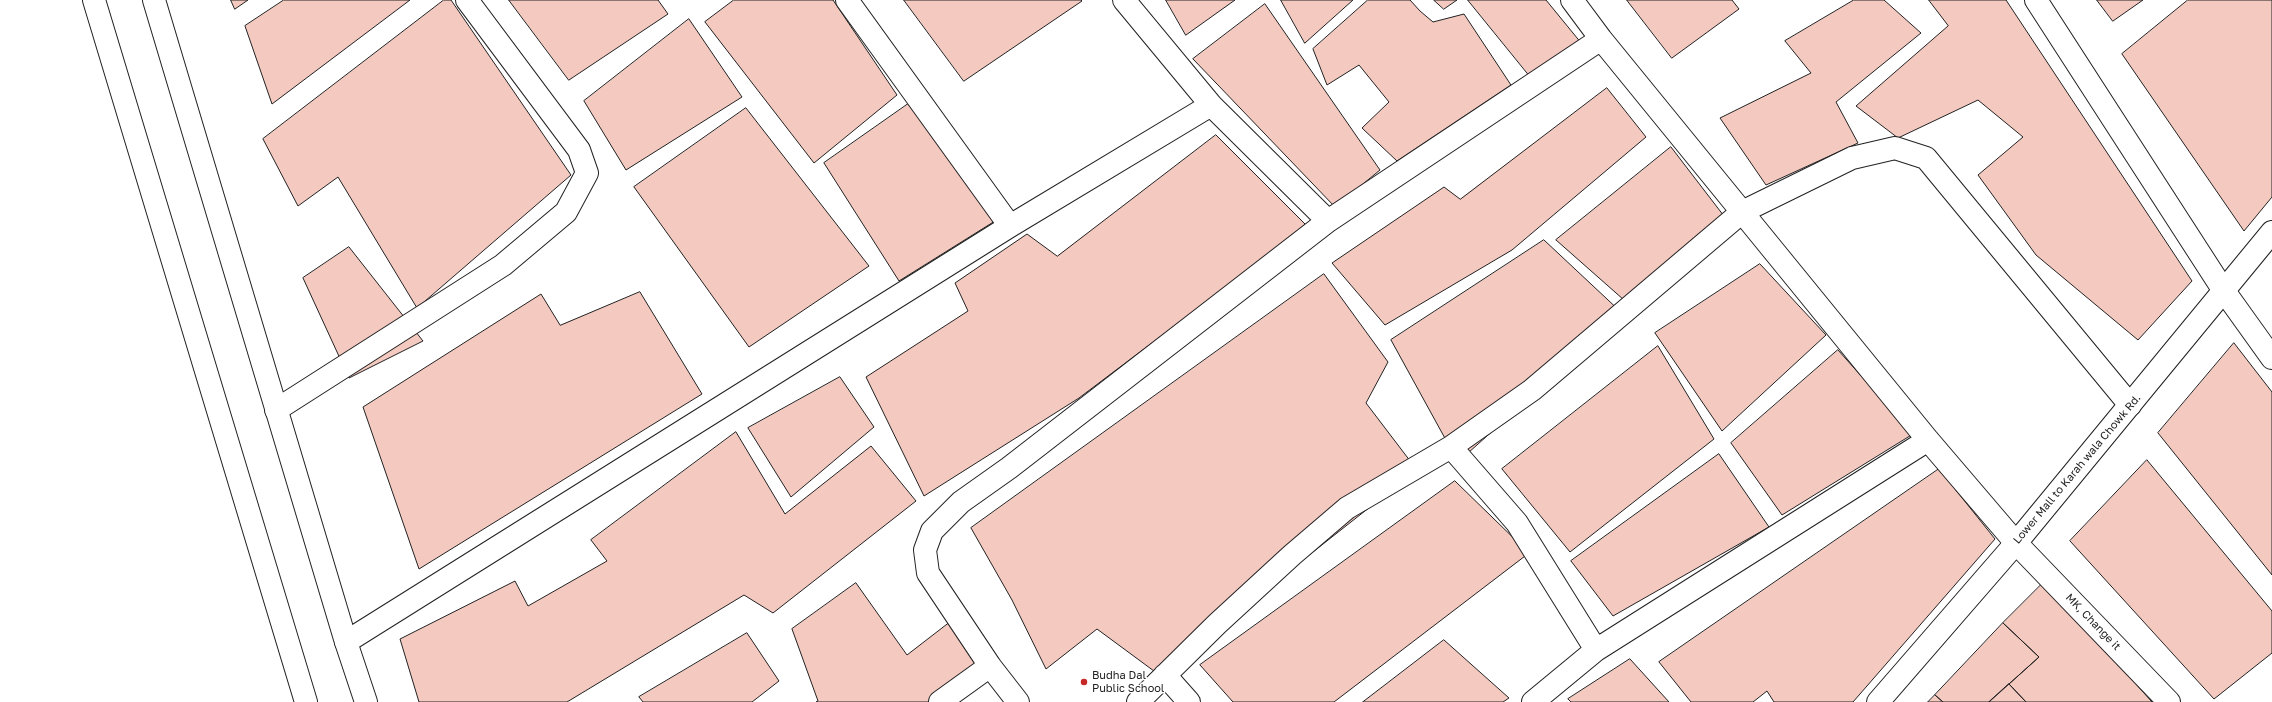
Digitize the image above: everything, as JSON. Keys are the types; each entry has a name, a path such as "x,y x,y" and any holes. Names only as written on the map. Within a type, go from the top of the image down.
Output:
{"street":[{"path":"94,0 306,702"},
{"path":"154,0 346,642 366,702"},
{"path":"276,410 503,265 566,212 587,173 579,150 467,0"},
{"path":"847,0 1010,226"},
{"path":"1124,0 1211,105 1328,220"},
{"name":"MK, Change it","path":"1572,0 1601,39 1928,440 2016,543 2169,702"},
{"path":"2036,0 2224,291 2272,358"},
{"path":"1018,702 990,666 928,573 925,550 932,531 961,502 1009,468 1328,220 1601,39"},
{"path":"346,642 1010,226 1211,105"},
{"path":"1138,702 1274,571 1347,508 1451,447 1532,390 1742,212 1852,158 1895,148 1926,158 2130,405"},
{"name":"Lower Mall to Karah wala Chowk Rd.","path":"1878,702 2016,543 2272,232"},
{"path":"1533,702 1596,650 1928,440"},
{"path":"1451,447 1517,523 1596,650"},
{"path":"940,702 990,666"},
{"path":"1165,675 1189,702"}],"building":[{"path":"231,0 248,0 235,9"},
{"path":"284,0 410,0 272,104 245,26"},
{"path":"444,0 451,0 571,175 417,308 338,177 298,206 263,139"},
{"path":"509,0 658,0 668,14 569,80"},
{"path":"734,0 833,0 897,95 814,163 705,22"},
{"path":"904,0 1081,0 1082,1 964,81"},
{"path":"1166,0 1235,0 1186,35"},
{"path":"1281,0 1353,0 1305,43"},
{"path":"1368,0 1410,0 1433,22 1464,14 1511,85 1397,161 1362,128 1389,102 1359,65 1327,85 1313,49"},
{"path":"1434,0 1457,0 1444,9"},
{"path":"1468,0 1546,0 1582,44 1529,75"},
{"path":"1627,0 1732,0 1739,9 1672,58"},
{"path":"1854,0 1884,0 1921,33 1836,102 1858,143 1766,185 1720,118 1811,73 1785,41"},
{"path":"1929,0 2006,0 2192,281 2138,340 2036,255 1978,175 2023,137 1978,100 1898,138 1856,106 1948,26"},
{"path":"2097,0 2143,0 2113,21"},
{"path":"2188,0 2272,0 2272,197 2244,231 2122,54"},
{"path":"1265,4 1380,170 1335,207 1193,59"},
{"path":"689,19 742,97 626,170 584,101"},
{"path":"1607,88 1646,137 1512,250 1385,325 1332,263 1444,187 1460,199"},
{"path":"911,102 995,221 899,281 824,163"},
{"path":"746,108 869,266 749,347 634,187"},
{"path":"1216,135 1307,226 1079,398 924,496 866,377 968,311 955,283 1027,234 1057,256"},
{"path":"1671,147 1727,220 1624,300 1556,240"},
{"path":"1544,240 1623,314 1458,462 1391,340"},
{"path":"349,247 423,341 349,378 303,278"},
{"path":"1760,264 1826,335 1722,431 1655,333"},
{"path":"1324,274 1388,362 1366,403 1417,470 1158,674 1097,629 1046,669 1012,600 971,528"},
{"path":"640,292 702,394 419,569 363,407 541,294 560,325"},
{"path":"2234,343 2272,392 2272,575 2158,433"},
{"path":"1658,346 1714,439 1570,552 1502,469"},
{"path":"1838,350 1913,434 1782,515 1731,443"},
{"path":"840,377 874,427 791,497 748,428"},
{"path":"736,432 785,514 871,446 916,501 773,613 744,595 567,702 419,702 400,639 515,581 528,606 607,561 591,540"},
{"path":"1719,454 1769,527 1613,616 1571,561"},
{"path":"2147,460 2272,611 2272,653 2214,699 2070,541"},
{"path":"1939,469 1995,539 1853,702 1774,702 1767,691 1753,702 1691,702 1659,662"},
{"path":"1455,481 1529,553 1334,702 1233,702 1200,665"},
{"path":"2045,581 2152,702 2026,702 2009,684 2039,657 2003,623"},
{"path":"856,583 907,655 951,621 980,671 935,702 816,702 818,701 792,629"},
{"path":"2003,623 2039,657 1989,702 1943,702 1935,695"},
{"path":"747,633 779,681 752,702 643,702 639,697"},
{"path":"1444,640 1509,698 1503,702 1363,702"},
{"path":"1630,659 1669,702 1571,702 1568,699"},
{"path":"2009,684 2026,702 1989,702"},
{"path":"1935,695 1943,702 1928,702"}],"place":[{"name":"Budha Dal Public School","path":"1084,682"}]}
